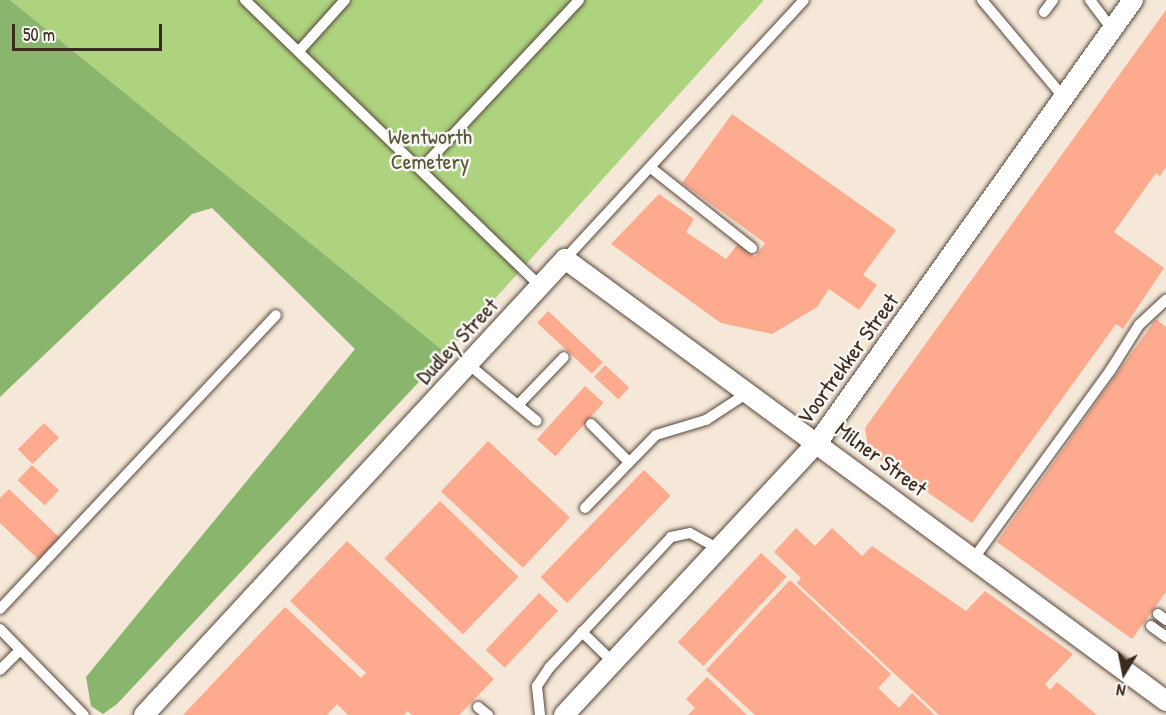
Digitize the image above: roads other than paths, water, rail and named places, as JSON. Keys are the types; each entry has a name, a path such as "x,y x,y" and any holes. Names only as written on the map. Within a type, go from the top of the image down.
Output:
{"street":[{"name":"Voortrekker Street","path":"564,715 818,442 1065,99 1132,0"},
{"name":"Milner Street","path":"565,259 818,442 1166,701"},
{"name":"Dudley Street","path":"144,715 565,259"}],"lane":[{"path":"245,0 300,50 540,286"},
{"path":"300,50 345,0"},
{"path":"421,169 579,0"},
{"name":"Dudley Street","path":"565,259 804,0"},
{"path":"982,0 1065,99"},
{"path":"1044,12 1053,0"},
{"path":"1090,0 1112,28"},
{"path":"651,168 752,248"},
{"path":"974,558 1139,325 1166,300"},
{"path":"0,609 276,315"},
{"path":"518,405 564,357"},
{"path":"468,364 537,421"},
{"path":"585,508 656,435 706,420 749,392"},
{"path":"591,424 629,462"},
{"path":"540,715 537,686 582,632 671,537 690,533 718,549"},
{"path":"1151,626 1166,637"},
{"path":"0,629 84,715"},
{"path":"582,632 613,662"},
{"path":"0,670 20,650"},
{"path":"478,707 488,715"}],"park label":[{"name":"Wentworth Cemetery","path":"430,148"}]}
